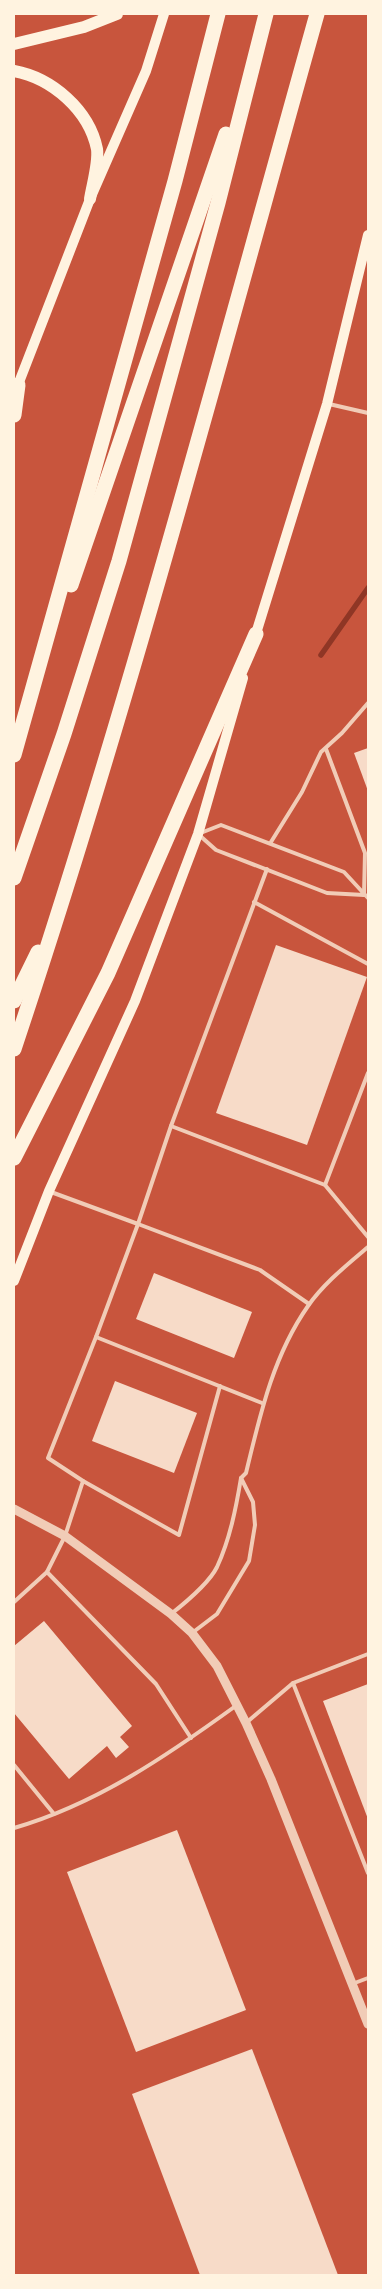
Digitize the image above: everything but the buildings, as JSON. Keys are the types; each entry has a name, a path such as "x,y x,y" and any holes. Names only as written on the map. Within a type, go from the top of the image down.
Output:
{"highway":[{"path":"26,719 111,404 175,181 218,14"},
{"path":"14,1049 64,899 121,710 317,14"},
{"path":"14,755 265,19"},
{"path":"14,878 64,734 118,561 218,203 265,19"},
{"path":"14,415 16,390"},
{"path":"14,1158 108,973 256,634"},
{"path":"14,1001 64,899"}],"main road":[{"path":"14,44 84,27 117,14"},
{"path":"16,390 90,199 146,71 164,14"},
{"path":"14,71 38,78 69,99 87,123 97,150 90,199"},
{"path":"14,1281 49,1191 135,1001 198,834 256,634 327,404 368,235"}],"street":[{"path":"14,1509 64,1536 171,1614 192,1633 217,1666 246,1723 274,1788 368,2024"}],"lane":[{"path":"327,404 368,413"},
{"path":"271,842 302,792 321,752 326,749 368,703"},
{"path":"326,749 365,854 366,896"},
{"path":"221,825 271,842 344,872 366,896 327,892 216,850 198,834 221,825"},
{"path":"220,1386 179,1535 48,1458 138,1224 170,1126 266,869"},
{"path":"254,902 368,964"},
{"path":"325,1185 368,1073"},
{"path":"170,1126 325,1185 368,1237"},
{"path":"49,1191 260,1270 309,1304"},
{"path":"171,1614 186,1602 216,1569 232,1524 241,1478 246,1473 262,1403 284,1349 309,1304 333,1278 368,1247"},
{"path":"96,1337 262,1403"},
{"path":"192,1633 217,1614 248,1561 255,1525 253,1502 241,1478"},
{"path":"14,1602 47,1572 64,1536 83,1480"},
{"path":"47,1572 156,1684 191,1738"},
{"path":"246,1723 293,1683 368,1654"},
{"path":"293,1683 368,1873"},
{"path":"14,1828 54,1814 119,1784 191,1738 237,1705"},
{"path":"14,1764 54,1814"},
{"path":"352,1984 368,1978"}],"waterway":[{"path":"321,655 368,588"}]}
